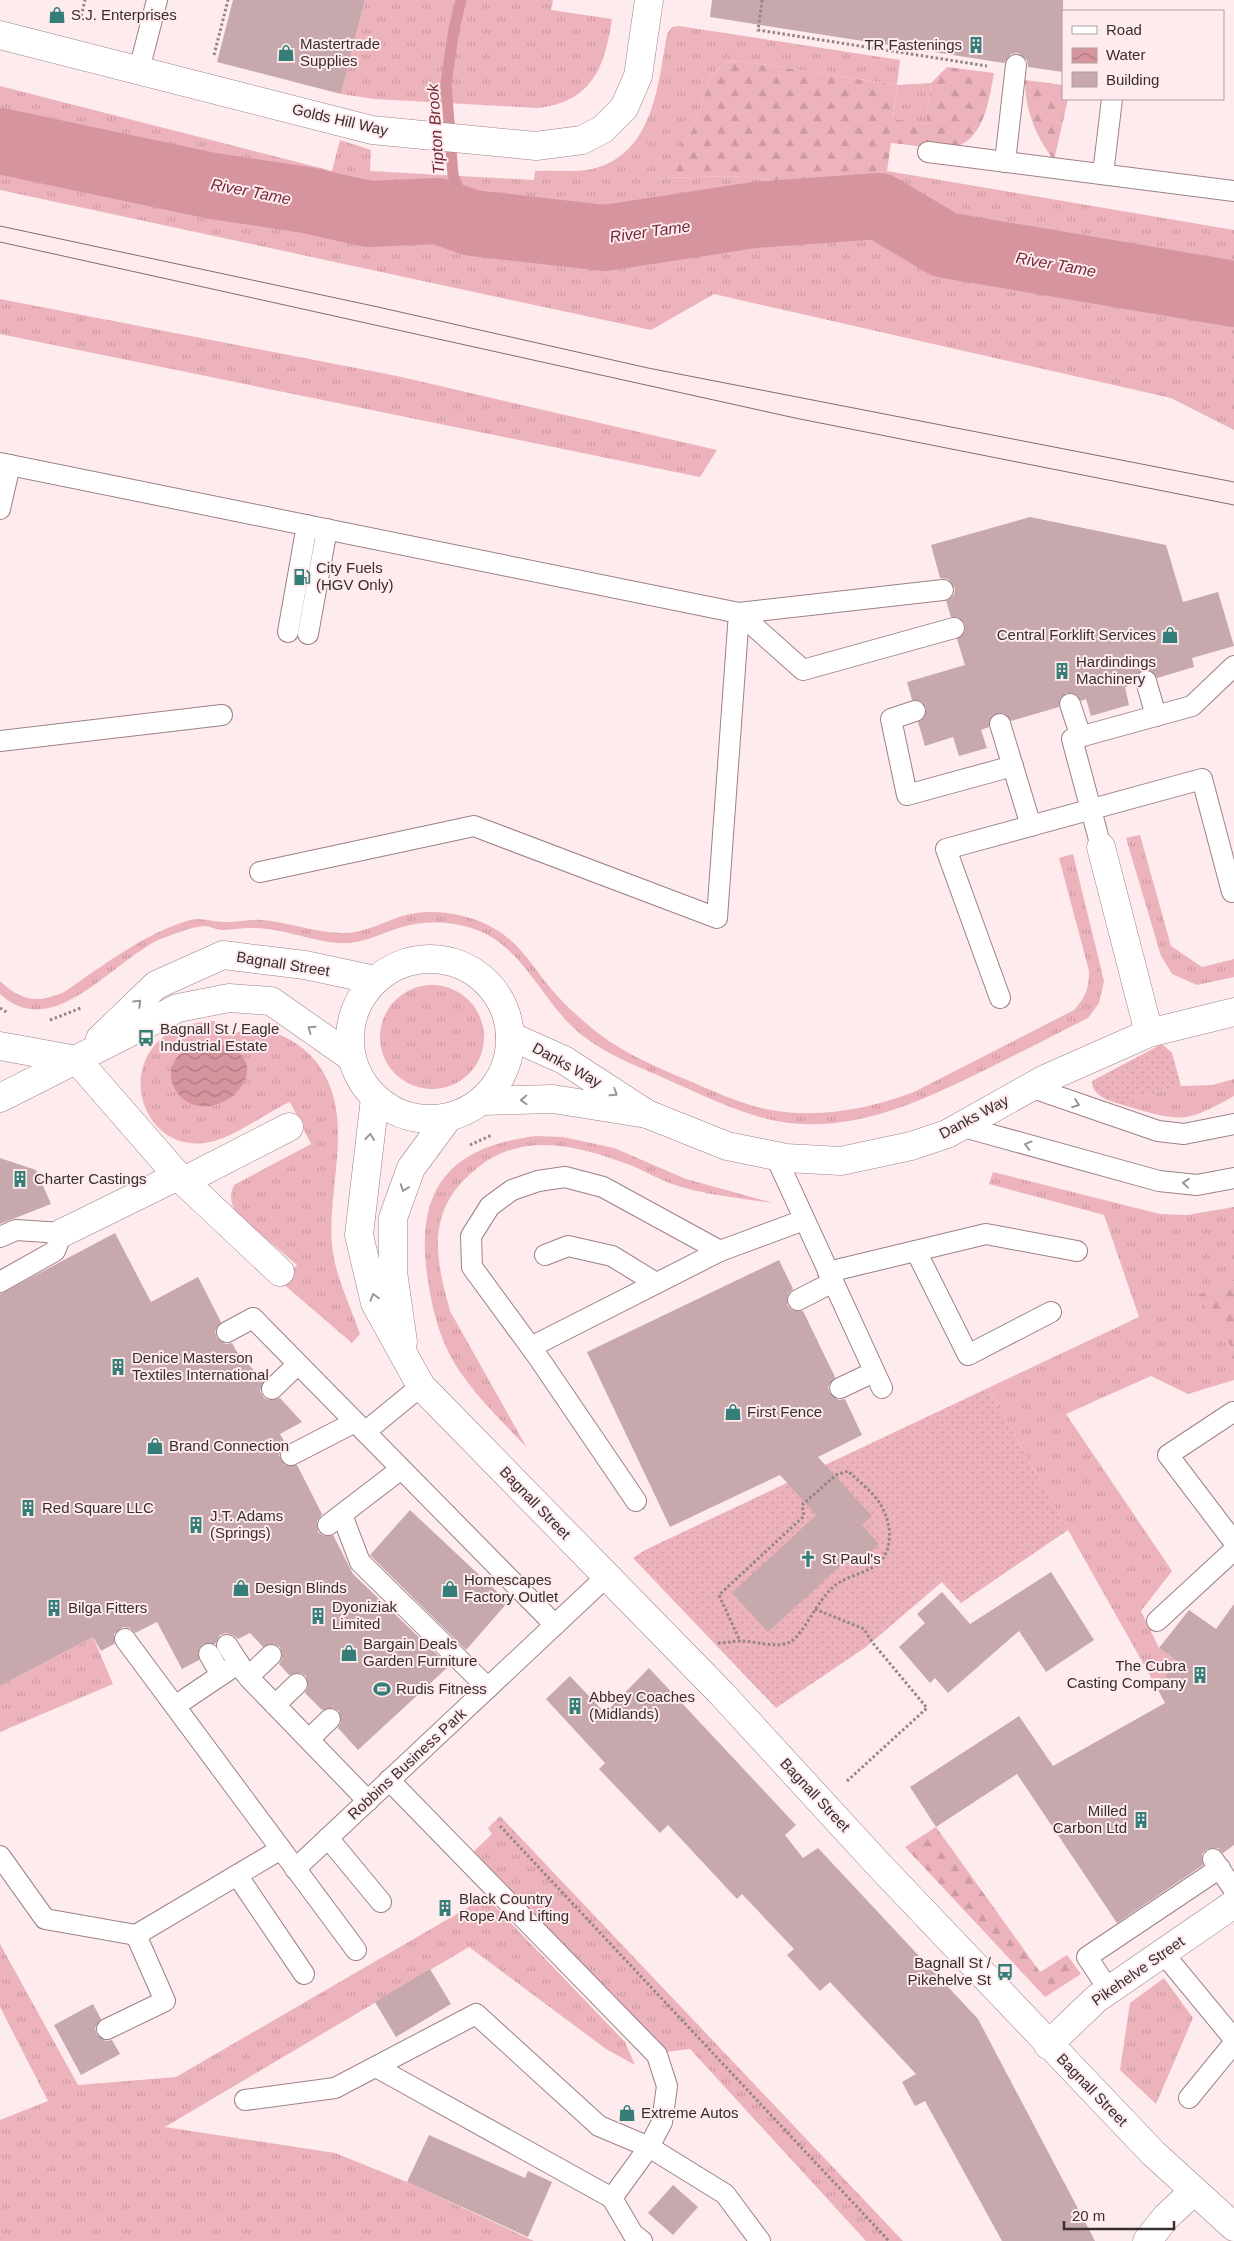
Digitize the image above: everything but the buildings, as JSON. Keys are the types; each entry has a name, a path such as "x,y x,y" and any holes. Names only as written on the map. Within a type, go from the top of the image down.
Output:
{"street":[{"name":"Golds Hill Way","path":"0,35 372,130 536,146 582,140 603,129 624,108 638,76 649,0"},
{"path":"1100,847 1149,1034"},
{"name":"Bagnall Street","path":"77,1060 156,985 223,955 305,965 375,980"},
{"path":"420,959 437,959 457,963 484,979 496,992 506,1011 510,1036 509,1058 503,1074 482,1101 466,1112 448,1118 429,1120 408,1117 391,1110 375,1098 361,1080 351,1057 352,1021 358,1003 375,980 389,970 420,959"},
{"path":"0,1098 178,1008 229,998 271,1001 351,1057"},
{"name":"Danks Way","path":"510,1036 564,1060 647,1114 727,1146 775,1155 841,1161 910,1146 947,1134 1030,1087 1149,1034 1234,1012"},
{"path":"0,1046 77,1060 181,1178 280,1272"},
{"name":"Bagnall Street","path":"375,1098 359,1236 375,1304 421,1386 722,1694 1048,2045 1193,2192 1234,2227"},
{"name":"Danks Way","path":"482,1101 553,1099 647,1114"},
{"name":"Bagnall Street","path":"405,1355 393,1272 392,1218 411,1168 448,1118"},
{"path":"59,1248 181,1178 289,1127"},
{"name":"Pikehelve Street","path":"1048,2045 1096,1999 1234,1904"},
{"path":"1147,2241 1166,2217 1193,2192"}],"lane":[{"path":"139,70 157,0"},
{"path":"1005,162 1016,65"},
{"path":"1103,174 1112,100"},
{"path":"928,152 1234,191"},
{"path":"0,509 5,464 739,613 943,590"},
{"path":"288,632 307,525"},
{"path":"308,634 327,529"},
{"path":"739,613 803,670 954,628"},
{"path":"260,872 474,826 718,918 739,613"},
{"path":"1100,847 1072,739 1192,706 1234,666"},
{"path":"1146,681 1156,716"},
{"path":"1070,704 1080,737"},
{"path":"915,711 891,719 907,795 1012,766"},
{"path":"0,741 222,716"},
{"path":"1000,724 1031,826"},
{"path":"1000,998 946,849 1202,779 1232,892"},
{"path":"1030,1087 1158,1132 1184,1134 1229,1124"},
{"path":"960,1126 1159,1181 1197,1184 1234,1178"},
{"path":"775,1155 878,1380 840,1388"},
{"path":"636,1501 530,1346 472,1268 471,1236 490,1206 512,1190 538,1180 565,1177 603,1187 720,1251"},
{"path":"530,1346 720,1251 804,1220"},
{"path":"0,1237 16,1230 59,1248"},
{"path":"798,1300 831,1277 916,1251 986,1234 1077,1251"},
{"path":"545,1255 568,1246 612,1256 656,1283"},
{"path":"0,1282 59,1248"},
{"path":"916,1251 968,1355 1051,1312"},
{"path":"227,1332 253,1318 555,1625"},
{"path":"272,1389 298,1364"},
{"path":"291,1455 360,1427 421,1386"},
{"path":"1234,1413 1168,1455 1234,1542"},
{"path":"401,1469 335,1520 368,1579 488,1688"},
{"path":"1157,1622 1234,1550"},
{"name":"Robbins Business Park","path":"296,1869 607,1576"},
{"path":"124,1638 356,1950"},
{"path":"227,1645 244,1670 275,1705 368,1801"},
{"path":"209,1654 221,1676"},
{"path":"175,1706 221,1676 244,1670 271,1656"},
{"path":"275,1705 297,1684"},
{"path":"309,1739 330,1719"},
{"path":"389,1780 657,2055 667,2086 662,2122 649,2147 612,2198"},
{"path":"328,1838 382,1902"},
{"path":"0,1856 44,1919 136,1935 281,1849"},
{"path":"1109,1990 1087,1957 1216,1864 1234,1890"},
{"path":"237,1876 304,1974"},
{"path":"107,2029 165,2001 136,1935"},
{"path":"1163,1953 1234,2039"},
{"path":"245,2100 335,2088 476,2014 599,2126 649,2147 725,2194 760,2241"},
{"path":"1189,2098 1234,2043"},
{"path":"376,2067 612,2198 633,2234 642,2241"}],"path":[{"path":"79,25 85,0"},
{"path":"214,58 228,0"},
{"path":"762,0 758,30 995,68"},
{"path":"43,1021 72,1013 87,1005"},
{"path":"0,1008 16,1017"},
{"path":"714,1644 740,1641 780,1645 791,1641 830,1589 843,1578 860,1574 877,1565 888,1552 890,1538 887,1520 880,1504 848,1471 836,1475 802,1505 804,1516 719,1595 740,1641"},
{"path":"815,1609 864,1629 872,1642 927,1708 844,1784"},
{"path":"500,1826 889,2241"}],"green space":[{"path":"365,0 553,0 551,10 612,19 605,52 600,67 593,79 583,90 571,98 556,104 538,108 374,99 341,94"},
{"path":"679,26 900,60 897,85 741,61 725,62 712,75 692,131 654,178 744,176 814,189 887,171 1234,230 1234,430 1171,398 714,294 651,330 0,190 0,86 332,171 340,140 371,150 370,171 534,180 535,171 589,170 615,159 630,147 642,131 656,94 667,34 672,27"},
{"path":"741,61 897,85 893,119 926,124 931,83 947,67 994,73 983,119 970,138 961,145 949,148 891,143 887,171 814,189 744,176 653,178 692,131 712,75 725,62"},
{"path":"1025,80 1062,85 1062,100 1068,100 1054,160 1042,142 1033,123 1029,112"},
{"path":"931,83 926,124 893,120 897,85"},
{"path":"0,299 397,376 717,450 700,477 0,334"},
{"path":"1140,835 1171,946 1202,967 1234,959 1234,977 1197,985 1172,974 1161,956 1126,838"},
{"path":"1073,854 1104,981 1099,1003 1088,1018 938,1092 890,1111 866,1118 841,1122 789,1123 759,1117 716,1101 616,1056 593,1043 569,1024 521,964 494,938 468,927 448,923 409,925 361,941 347,943 323,941 263,928 221,930 206,926 199,927 163,938 144,948 104,978 62,1004 41,1009 20,1007 0,994 0,981 15,993 30,999 54,996 64,992 109,961 156,933 194,919 219,922 261,920 320,931 348,933 411,914 423,912 448,913 484,923 504,935 520,949 557,995 578,1016 609,1041 646,1062 725,1096 765,1109 803,1113 841,1111 878,1104 914,1092 1074,1010 1086,992 1089,971 1059,858"},
{"path":"432,985 452,989 461,993 469,1000 476,1008 480,1017 484,1037 480,1057 476,1066 469,1074 461,1081 452,1085 432,1089 412,1085 403,1081 395,1074 388,1066 384,1057 380,1037 384,1017 388,1008 395,1000 403,993 412,989"},
{"path":"214,1021 225,1033 233,1034 243,1030 255,1029 287,1038 314,1059 331,1088 338,1134 331,1231 335,1264 360,1334 352,1343 281,1282 297,1265 237,1214 232,1204 231,1197 234,1185 311,1144 290,1102 237,1132 215,1141 204,1143 179,1141 159,1128 146,1109 141,1087 144,1064 157,1043 180,1028"},
{"path":"1162,1044 1172,1053 1181,1086 1135,1098 1133,1108 1107,1100 1096,1093 1092,1081"},
{"path":"1234,1079 1234,1096 1195,1115 1185,1117 1164,1116 1133,1108 1134,1098 1181,1086 1212,1085"},
{"path":"536,1136 563,1137 614,1148 686,1179 773,1203 722,1196 684,1188 608,1157 565,1147 544,1145 523,1147 503,1153 484,1163 465,1179 444,1209 440,1225 438,1242 441,1276 450,1311 527,1448 480,1397 450,1355 434,1313 425,1250 426,1223 432,1199 443,1180 458,1164 479,1151 505,1142"},
{"path":"993,1172 1160,1214 1187,1215 1234,1207 1234,1281 1199,1295 1234,1351 1234,1380 1188,1394 1151,1376 1066,1414 1172,1571 1141,1611 1159,1648 1177,1661 1157,1688 988,1388 1139,1317 1104,1215 989,1184"},
{"path":"1234,1281 1234,1351 1198,1295"},
{"path":"988,1388 1068,1530 961,1603 942,1582 866,1647 776,1708 633,1558 645,1550"},
{"path":"93,1637 113,1684 0,1732 0,1686"},
{"path":"500,1816 903,2241 866,2241 690,2049 666,2052 469,1856 492,1834 488,1828"},
{"path":"936,1827 1040,1972 1067,1955 1081,1974 1045,1997 905,1847"},
{"path":"486,1897 625,2042 635,2065 606,2049 469,1947 165,2127 335,2153 407,2182 534,2241 0,2241 0,2120 48,2101 0,2007 0,1944 78,2085 176,2077"},
{"path":"1164,1978 1193,2018 1156,2104 1120,2070 1130,2003"}],"water":[{"path":"208,1042 233,1049 245,1060 247,1074 241,1087 230,1098 214,1105 198,1106 182,1098 177,1092 171,1078 171,1071 173,1064 182,1052"}],"waterway":[{"name":"Tipton Brook","path":"461,0 454,29 446,83 453,175 472,223"},
{"name":"River Tame","path":"0,141 213,186 306,200 368,214 438,211 472,223 605,238 754,215 879,206 945,245 1234,294"}],"tram line":[{"path":"0,226 378,307 648,368 1234,482"},
{"path":"0,242 795,418 1234,505"}],"place":[{"name":"S.J. Enterprises","path":"57,15"},
{"name":"TR Fastenings","path":"976,45"},
{"name":"Mastertrade Supplies","path":"286,53"},
{"name":"City Fuels (HGV Only)","path":"302,577"},
{"name":"Central Forklift Services","path":"1170,635"},
{"name":"Hardindings Machinery","path":"1062,671"},
{"name":"Bagnall St / Eagle Industrial Estate","path":"146,1038"},
{"name":"Charter Castings","path":"20,1179"},
{"name":"Denice Masterson Textiles International","path":"118,1367"},
{"name":"First Fence","path":"733,1412"},
{"name":"Brand Connection","path":"155,1446"},
{"name":"Red Square LLC","path":"28,1508"},
{"name":"J.T. Adams (Springs)","path":"196,1525"},
{"name":"St Paul's","path":"808,1559"},
{"name":"Design Blinds","path":"241,1588"},
{"name":"Homescapes Factory Outlet","path":"450,1589"},
{"name":"Bilga Fitters","path":"54,1608"},
{"name":"Dyoniziak Limited","path":"318,1616"},
{"name":"Bargain Deals Garden Furniture","path":"349,1653"},
{"name":"The Cubra Casting Company","path":"1200,1675"},
{"name":"Rudis Fitness","path":"382,1689"},
{"name":"Abbey Coaches (Midlands)","path":"575,1706"},
{"name":"Milled Carbon Ltd","path":"1141,1820"},
{"name":"Black Country Rope And Lifting","path":"445,1908"},
{"name":"Bagnall St / Pikehelve St","path":"1005,1972"},
{"name":"Extreme Autos","path":"627,2113"}]}
